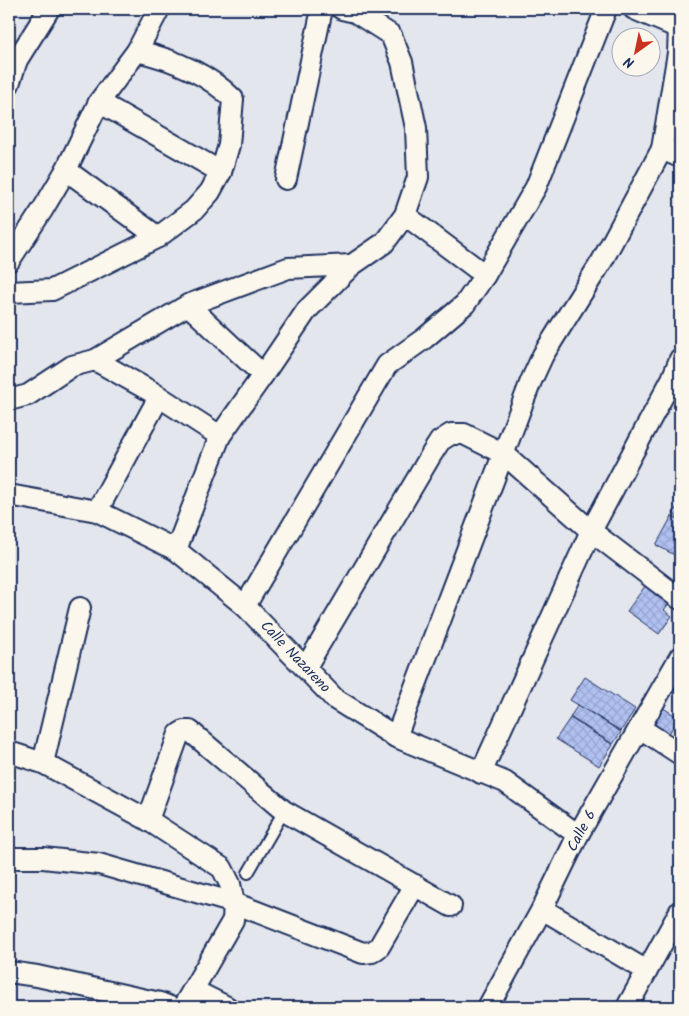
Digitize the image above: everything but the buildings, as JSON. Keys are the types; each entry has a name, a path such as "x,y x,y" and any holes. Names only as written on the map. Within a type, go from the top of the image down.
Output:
{"street":[{"path":"9,84 17,60 49,9"},
{"path":"9,261 66,170 99,102 137,51 159,9"},
{"path":"286,179 322,9"},
{"path":"176,550 220,436 307,310 352,265 384,243 405,215 418,177 416,128 402,62 392,35 354,12 342,9"},
{"path":"245,606 387,366 425,338 465,304 485,275 536,187 606,9"},
{"path":"396,737 531,381 543,355 671,153 680,28 634,9"},
{"path":"9,292 52,290 158,237 194,210 210,192 221,172 229,145 233,99 221,87 200,74 162,57 137,51"},
{"path":"99,102 221,172"},
{"path":"66,170 158,237"},
{"path":"405,215 485,275"},
{"path":"9,400 28,395 72,366 95,360 188,305 288,268 352,265"},
{"path":"188,305 263,375"},
{"path":"482,773 591,531 672,380 680,359"},
{"path":"95,360 159,397 220,436"},
{"path":"97,511 159,397"},
{"path":"306,667 440,441 450,434 464,434 504,454 591,531 680,599"},
{"name":"Calle Nazareno","path":"9,496 97,511 176,550 245,606 335,699 396,737 505,782 578,835"},
{"path":"43,763 80,608"},
{"name":"Calle 6","path":"488,1007 542,909 578,835 680,657"},
{"path":"640,728 680,754"},
{"path":"148,820 179,734 184,731 190,731 284,811 451,906"},
{"path":"9,752 43,763 148,820 222,868 230,884 234,903 233,920 188,999 227,1007"},
{"path":"9,858 43,858 99,864 234,903 363,953 372,952 379,947 415,885"},
{"path":"542,909 647,971"},
{"path":"627,1007 680,911"},
{"path":"9,972 37,976 160,1002 170,1007"}],"lane":[{"path":"248,873 284,811"}]}
